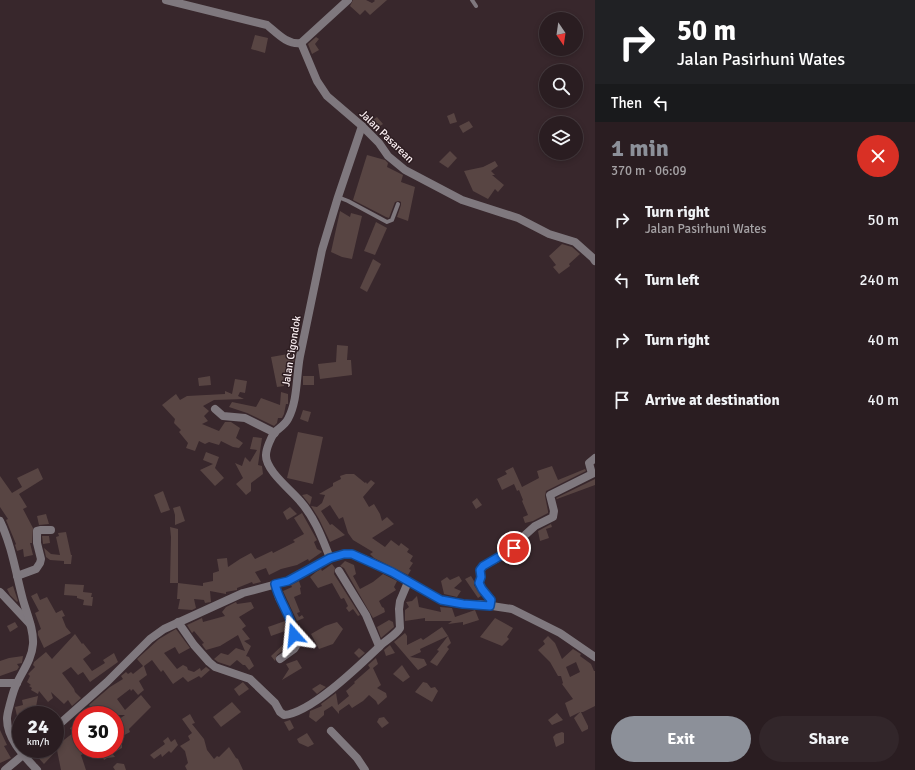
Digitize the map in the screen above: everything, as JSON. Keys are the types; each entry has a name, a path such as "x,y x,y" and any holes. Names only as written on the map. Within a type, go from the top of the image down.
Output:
{"street":[{"path":"166,0 266,25 285,40 296,44 301,43 348,0"},
{"name":"Jalan Pasarean","path":"301,43 317,81 327,96 362,126 388,156 411,174 462,200 518,218 549,234 575,242 595,261"},
{"name":"Jalan Cigondok","path":"330,558 325,543 310,514 300,500 286,488 272,470 266,454 275,433 287,421 292,411 297,386 297,371 322,250 362,126"},
{"path":"215,409 223,416 245,418 275,433"},
{"path":"490,606 491,600 479,583 481,577 480,570 483,566 513,550 515,544 535,526 551,519 554,515 554,511 550,495 592,474 588,463 595,458"},
{"path":"0,521 8,541 30,624 32,637 32,651 25,670 17,683 7,718 12,739"},
{"path":"17,576 33,571 38,566 41,561 37,543 37,531 51,530"},
{"path":"64,720 107,682 150,640 164,629 242,593 288,581 330,558 344,554 352,554 392,572 441,600 463,604 512,609 560,633 595,657"},
{"path":"339,571 366,615 379,646"},
{"path":"178,622 194,645 209,662 215,667 250,679 275,703 280,712 284,715 288,715 306,706 331,690 372,655 379,646 399,630 400,601 408,582"},
{"path":"275,584 279,598 292,623 296,646 295,649 280,659"},
{"path":"0,592 30,624"},
{"path":"0,683 17,683"},
{"path":"331,731 357,758 366,770"},
{"path":"5,770 20,758"},
{"path":"27,758 37,770"}],"lane":[{"path":"472,0 476,6"},
{"path":"338,197 387,222 391,221 394,217 398,204"}],"building":[{"path":"353,0 366,0 372,3 375,1 374,0 387,0 370,15 365,10 360,15 350,6"},
{"path":"255,35 268,38 265,53 251,49"},
{"path":"316,37 319,39 315,44 319,50 312,54 308,44"},
{"path":"454,113 457,122 450,124 447,116"},
{"path":"377,117 383,124 374,130 368,124"},
{"path":"469,121 473,127 463,133 459,126"},
{"path":"450,151 457,158 448,168 439,162"},
{"path":"367,155 385,160 388,163 387,167 403,175 401,182 415,187 408,221 397,217 401,205 401,202 399,201 395,202 389,218 353,200"},
{"path":"495,161 498,166 491,171 495,175 492,175 504,185 498,192 495,189 488,199 473,191 464,171 483,167"},
{"path":"340,211 350,217 351,213 362,216 352,259 342,257 331,252"},
{"path":"376,222 387,228 375,255 364,251"},
{"path":"562,244 572,247 580,254 569,264 570,266 559,274 553,267 556,265 549,256"},
{"path":"373,259 381,264 367,292 360,288"},
{"path":"290,345 296,347 292,377 284,379 284,386 277,387 271,357 288,354"},
{"path":"337,345 348,346 347,360 351,360 352,375 320,379 318,364 336,362"},
{"path":"210,376 211,385 199,386 198,378"},
{"path":"303,376 314,376 314,385 303,385"},
{"path":"235,379 247,381 245,393 240,392 238,396 244,399 214,400 203,406 209,411 204,416 208,421 202,424 219,431 225,422 231,422 240,428 236,438 243,443 239,448 233,447 221,441 219,445 209,442 205,444 199,441 195,451 186,448 188,443 179,432 181,430 174,423 175,419 162,405 176,394 180,400 187,396 225,394 225,391 232,394"},
{"path":"281,392 288,394 288,404 286,404 282,418 278,418 277,423 274,426 247,413 229,407 232,402 256,407 261,398 280,405"},
{"path":"303,410 311,412 308,422 300,419"},
{"path":"298,432 323,437 313,484 287,478"},
{"path":"253,437 262,438 258,465 262,466 263,474 251,483 251,491 246,495 236,484 243,478 235,463 242,466 245,457 250,462 257,450 250,449"},
{"path":"206,452 219,457 215,468 224,478 215,486 200,470 213,464 203,460"},
{"path":"552,466 558,480 585,469 586,471 546,491 545,496 548,513 533,521 525,523 523,517 528,515 519,490 517,491 514,484 502,490 497,479 507,474 505,471 513,467 522,487 539,478 537,471"},
{"path":"38,468 43,479 19,494 27,507 23,509 33,528 32,543 30,543 33,555 24,557 23,549 17,551 16,544 6,520 8,519 0,507 0,476 12,493 22,487 17,478"},
{"path":"354,474 367,484 371,480 375,483 363,497 369,507 374,504 382,521 387,517 394,524 372,538 385,547 391,540 399,546 401,543 409,549 407,552 413,556 410,561 413,563 409,569 411,570 408,575 374,558 370,554 373,552 353,540 348,533 343,517 339,519 330,505 321,511 330,525 332,524 345,535 330,542 311,506 317,507 322,503 325,495 319,494 333,486 333,483 341,479 340,476"},
{"path":"595,479 595,485 557,499 556,498"},
{"path":"163,491 170,510 161,513 154,495"},
{"path":"307,494 312,497 310,505 302,495"},
{"path":"477,498 482,505 476,509 472,502"},
{"path":"180,506 185,521 175,525 173,508"},
{"path":"290,507 297,514 287,520 283,512"},
{"path":"302,513 317,540 314,542 317,549 322,552 309,561 308,559 297,565 281,569 269,575 266,568 255,572 261,582 253,584 252,582 237,588 237,590 226,592 226,594 210,591 211,602 205,603 204,600 194,599 196,608 192,610 178,609 180,599 177,599 178,583 203,586 203,583 213,581 213,573 219,571 217,559 227,558 228,567 251,553 255,559 272,551 273,553 295,542 293,540 304,534 294,518"},
{"path":"46,514 49,524 39,525 37,516"},
{"path":"551,524 552,527 546,529 549,538 540,541 538,531"},
{"path":"170,527 178,529 178,583 170,583"},
{"path":"66,532 72,555 71,564 64,564 64,561 50,560 46,557 44,548 51,554 60,555 56,537 59,536 58,533"},
{"path":"42,536 49,536 50,543 43,544"},
{"path":"345,561 354,565 356,574 353,576 360,589 373,582 383,574 397,581 394,587 396,590 379,601 385,612 373,618 344,568 340,566"},
{"path":"332,564 335,568 334,574 360,615 358,616 353,609 349,612 346,608 348,606 344,598 341,599 332,583 318,588 310,577 321,569 322,571"},
{"path":"459,576 462,581 454,588 461,591 457,597 444,594 441,581 447,577 450,580"},
{"path":"471,576 474,581 474,585 481,596 478,598 465,579"},
{"path":"299,581 301,594 294,597 300,612 297,613 299,617 302,615 304,618 297,621 283,591 292,587 291,585"},
{"path":"65,584 84,585 83,592 92,593 92,606 83,605 84,600 77,598 77,596 64,595"},
{"path":"13,586 18,601 17,602 10,595 7,589"},
{"path":"37,593 40,600 47,597 56,613 62,610 65,616 62,617 66,627 71,633 44,648 38,635 38,631 41,629 35,613 39,611 31,596"},
{"path":"417,596 419,607 441,612 440,607 452,608 455,617 475,610 479,620 463,625 463,622 448,624 452,621 425,621 425,618 405,621 405,610 409,607 406,602 412,601"},
{"path":"236,602 237,604 251,602 254,608 239,617 246,626 242,629 250,639 244,641 251,646 246,656 249,657 254,666 249,670 245,665 237,660 230,666 214,659 221,653 228,655 236,648 245,651 238,635 220,646 206,650 202,644 204,643 194,631 192,633 187,625 202,618 203,622 225,616 222,612 226,607"},
{"path":"495,618 513,628 507,637 509,639 502,646 480,637"},
{"path":"389,620 393,622 394,627 381,638 377,627"},
{"path":"285,621 288,630 271,636 268,627"},
{"path":"15,622 18,627 10,632 7,626"},
{"path":"337,622 343,629 333,644 319,649 311,634 325,626"},
{"path":"442,627 448,636 420,649 421,652 410,657 424,659 427,665 418,670 394,642 405,633 407,636 407,645 421,638 423,640"},
{"path":"176,629 190,648 179,654 175,647 164,653 177,669 183,665 187,667 188,670 194,672 200,668 201,671 206,667 210,670 201,678 199,676 188,682 183,677 173,684 163,670 161,672 152,660 144,666 147,675 139,681 144,690 138,695 133,689 131,691 130,689 117,699 122,706 90,706 89,705 110,687 123,679 121,676 126,672 128,674 131,672 133,674 143,666 137,659 159,639"},
{"path":"75,634 91,653 83,659 92,671 105,663 103,660 114,653 118,662 90,682 83,672 78,675 71,667 62,673 81,698 72,706 68,700 64,704 51,692 53,698 48,702 39,691 38,694 31,690 32,688 29,686 31,685 27,682 30,676 28,674 35,667 33,665 34,662 46,652 52,659"},
{"path":"448,636 451,643 447,647 449,649 437,666 430,662"},
{"path":"548,636 555,643 562,659 573,649 581,654 580,656 591,664 595,671 595,706 581,712 588,726 588,729 582,732 574,718 580,712 570,717 565,703 573,699 562,684 561,676 558,676 550,662 538,650 545,644 543,641","holes":["576,662 580,672 570,677 566,667"]},
{"path":"289,639 290,645 277,655 275,661 271,656"},
{"path":"390,645 395,653 386,656 384,650"},
{"path":"359,648 365,653 359,658 354,653"},
{"path":"23,656 22,663 17,664 19,667 17,670 0,676 0,661"},
{"path":"376,658 378,664 373,668 381,685 377,688 386,693 387,697 378,705 369,695 352,708 349,704 339,711 339,714 332,706 324,711 324,715 316,722 309,717 310,711 322,706 321,704 336,693 338,705 349,696 346,691 370,668 368,665"},
{"path":"297,660 302,668 282,680 289,669 286,664"},
{"path":"402,665 410,677 403,682 393,674"},
{"path":"243,682 249,689 239,696 234,689"},
{"path":"423,682 427,683 431,688 435,687 438,691 432,702 415,692"},
{"path":"320,684 326,687 317,694 312,689"},
{"path":"141,695 151,707 129,729 130,732 124,735 124,709 125,710"},
{"path":"38,696 36,706 19,706 23,705 22,700"},
{"path":"232,702 241,712 221,727 213,717"},
{"path":"557,713 563,720 552,725 548,720"},
{"path":"190,714 195,723 192,724 204,739 207,750 214,759 217,756 219,757 229,747 238,759 243,770 187,770 185,766 188,763 185,751 180,746 190,740 188,736 192,733 182,719"},
{"path":"384,717 389,723 382,728 377,722 379,718"},
{"path":"290,720 294,728 289,731 284,722"},
{"path":"0,730 7,745 4,746 11,758 0,763"},
{"path":"562,732 564,733 564,743 556,747 553,737"},
{"path":"307,733 314,744 308,747 299,743 297,739"},
{"path":"72,734 72,758 82,758 86,770 61,770 59,758 64,758 64,740"},
{"path":"168,737 171,742 175,739 178,745 171,753 169,751 162,757 161,754 154,759 150,755 165,744 163,741"},
{"path":"39,758 50,758 44,764"},
{"path":"117,763 124,764 126,770 115,770 113,767"}],"route":[{"path":"294,635 292,623 279,598 275,584 288,581 330,558 344,554 352,554 392,572 441,600 463,604 490,606 491,600 479,583 481,577 480,570 483,566 513,550 514,548"}]}
